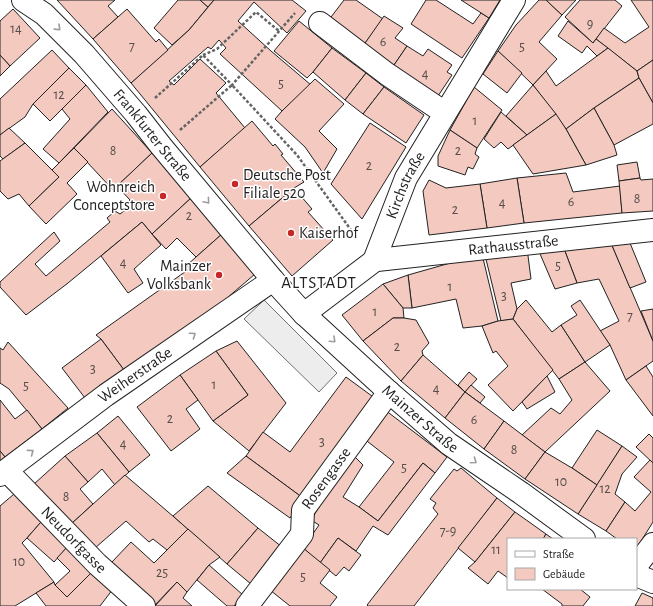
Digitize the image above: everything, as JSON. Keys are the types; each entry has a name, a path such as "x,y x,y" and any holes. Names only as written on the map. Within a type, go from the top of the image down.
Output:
{"street":[{"name":"Kirchstraße","path":"374,261 406,178 514,0"},
{"name":"Frankfurter Straße","path":"28,1 44,14 84,54 136,114 273,280"},
{"path":"320,23 387,74 445,113"},
{"name":"Rathausstraße","path":"374,261 653,230"},
{"path":"304,314 374,261"},
{"name":"Mainzer Straße","path":"273,280 304,314 389,392 449,444 521,493 583,538"},
{"name":"Weiherstraße","path":"3,473 106,395 273,280"},
{"name":"Rosengasse","path":"247,606 302,534 303,510 389,392"},
{"name":"Neudorfgasse","path":"3,473 97,564 144,606"},
{"path":"637,565 653,544"},
{"path":"637,575 653,582"}],"path":[{"path":"162,146 232,85 301,7 320,23"},
{"path":"136,114 203,55 217,49 256,12 279,31"},
{"path":"203,55 297,155 374,261"}],"shaded area":[{"path":"264,300 337,373 319,392 244,319"}],"building":[{"path":"57,0 115,0 108,6 118,17 93,39"},
{"path":"178,0 200,0 208,7 189,30 172,45 154,28"},
{"path":"200,0 214,0 208,7"},
{"path":"214,0 292,0 306,11 287,33 254,2 238,21 311,85 282,111 220,54 226,48 219,40 211,49 208,47 169,81 174,85 200,59 226,83 216,93 245,128 200,167 131,83 189,30"},
{"path":"344,0 356,0 383,19 363,46 328,21"},
{"path":"426,0 436,0 473,24 481,13 489,18 462,58 411,24"},
{"path":"461,0 500,0 489,18"},
{"path":"539,0 546,0 562,15 539,42 557,59 533,85 498,51 516,25"},
{"path":"546,0 576,0 562,15"},
{"path":"580,0 615,0 622,6 593,43 565,17"},
{"path":"631,0 653,0 653,60 637,71 596,39 604,28 625,43 649,27"},
{"path":"13,9 40,38 10,66 0,55 0,21"},
{"path":"127,9 156,42 159,39 168,50 131,83 93,39"},
{"path":"384,16 403,28 395,38 407,46 392,68 363,46"},
{"path":"299,21 332,48 307,78 274,51"},
{"path":"568,21 593,43 596,39 608,48 597,56 587,46 582,53 558,36"},
{"path":"407,46 423,56 428,49 452,65 447,72 452,75 436,99 392,68"},
{"path":"332,48 366,73 345,100 313,72"},
{"path":"608,48 637,71 639,78 566,129 533,85 546,71 556,86"},
{"path":"52,50 69,68 33,104 25,117 0,135 0,99"},
{"path":"498,51 522,73 507,93 483,74"},
{"path":"0,55 10,66 0,76"},
{"path":"653,60 653,103 639,78 637,71"},
{"path":"69,68 86,85 50,121 33,104"},
{"path":"366,73 384,87 363,114 345,100"},
{"path":"639,78 653,103 653,124 614,145 594,108"},
{"path":"315,79 344,104 319,131 337,149 323,173 305,147 275,119"},
{"path":"86,85 108,112 59,163 43,149 70,119 62,109"},
{"path":"533,85 556,114 527,135 506,116"},
{"path":"384,87 424,115 406,143 363,114"},
{"path":"474,87 502,110 477,148 450,130"},
{"path":"594,108 614,145 617,155 586,165 566,129"},
{"path":"112,109 152,153 113,190 74,148"},
{"path":"501,112 527,135 508,149 501,142 494,148 484,139"},
{"path":"556,114 586,165 533,174 513,145"},
{"path":"252,121 273,146 275,144 283,154 281,155 304,182 294,188 249,226 200,167"},
{"path":"370,123 406,147 362,219 331,184"},
{"path":"9,128 25,143 3,159 0,156 0,135"},
{"path":"450,130 477,148 475,154 479,157 473,169 468,167 465,175 438,166 438,156"},
{"path":"25,143 59,177 29,206 19,194 8,199 0,191 0,161"},
{"path":"74,148 88,162 67,183 77,194 46,224 29,206 59,177 52,170"},
{"path":"152,153 191,198 152,234 142,222 68,283 26,315 0,287 0,282 54,232 60,241 35,264 46,276 110,222 107,218 115,211 120,214 128,208 126,204 130,200 117,186"},
{"path":"637,162 640,178 619,181 617,165"},
{"path":"566,173 573,192 620,186 622,213 524,223 517,178"},
{"path":"517,178 524,223 487,228 480,184"},
{"path":"640,178 641,180 653,179 653,211 622,213 619,181"},
{"path":"429,180 446,188 480,184 487,228 429,235 423,191"},
{"name":"Kaiserhof","path":"294,188 312,209 308,212 333,240 292,276 249,226"},
{"path":"191,198 222,234 196,257 177,238 166,249 152,234"},
{"path":"142,222 161,245 134,269 143,283 128,293 101,256"},
{"path":"222,234 255,274 220,304 124,370 101,339 96,335 189,269 187,265"},
{"path":"611,243 653,341 653,361 626,380 610,345 600,331 619,321 599,279 577,283 563,246"},
{"path":"611,243 630,243 646,282 630,288"},
{"path":"563,246 577,283 555,289 538,249"},
{"path":"527,248 531,279 511,283 517,309 513,319 501,321 485,255"},
{"path":"482,254 498,321 482,326 463,328 456,299 412,308 408,275"},
{"path":"408,275 412,308 403,308 383,284"},
{"path":"383,284 403,308 404,318 393,318 363,341 342,315"},
{"path":"526,300 552,332 561,325 585,362 559,379 513,319 517,309"},
{"path":"580,300 610,345 585,362 561,325 577,315 571,306"},
{"path":"653,309 653,341 641,311"},
{"path":"393,318 416,320 429,343 422,351 423,355 401,381 363,341"},
{"path":"513,319 553,370 513,411 488,385 508,366 496,351 493,353 482,326 498,321"},
{"path":"101,339 124,370 85,398 62,368"},
{"path":"237,341 286,403 249,451 213,421 248,395 216,351"},
{"path":"8,342 68,408 42,429 9,389 0,383 0,348 3,350"},
{"path":"216,351 248,395 213,421 180,375"},
{"path":"423,355 465,392 445,418 401,381"},
{"path":"585,362 610,391 545,452 522,435 551,408 560,414 572,400 559,379"},
{"path":"646,366 653,377 653,416 626,380"},
{"path":"469,372 477,379 465,392 458,385"},
{"path":"180,375 198,400 186,409 200,429 171,451 137,407"},
{"path":"547,376 555,392 527,409 522,402"},
{"path":"346,377 376,399 303,498 246,456 263,432 290,452"},
{"path":"471,385 485,397 480,403 465,392"},
{"path":"465,392 504,421 484,449 445,418"},
{"path":"0,400 15,419 27,410 42,429 5,457 0,451"},
{"path":"385,410 447,457 435,473 423,463 378,521 359,507 394,462 363,438"},
{"path":"118,416 150,455 129,472 97,433"},
{"path":"504,421 545,452 525,479 484,449"},
{"path":"597,430 622,446 597,485 572,468"},
{"path":"97,433 129,472 115,485 102,469 88,482 65,456"},
{"path":"649,434 653,438 653,463 636,447"},
{"path":"622,446 637,457 622,474 615,494 625,502 606,531 578,514"},
{"path":"0,451 5,457 0,461"},
{"path":"545,452 597,485 578,514 525,479"},
{"path":"352,454 363,465 343,497 378,521 423,463 435,473 388,535 373,526 356,551 338,538 320,563 303,548 319,525 311,520"},
{"path":"65,456 88,482 80,489 93,504 70,525 34,484"},
{"path":"246,456 303,498 290,518 227,473"},
{"path":"650,460 653,463 653,522 637,547 637,538 616,538 606,531 625,502 635,511 651,492 634,477"},
{"path":"461,468 497,498 414,606 368,606 367,605 438,514 433,508 436,503 430,499 454,469 457,471"},
{"path":"125,475 188,529 167,550 153,539 149,542 126,521 95,548 70,525"},
{"path":"208,486 258,528 227,564 173,516"},
{"path":"14,494 41,522 22,543 54,582 15,606 0,606 0,506"},
{"path":"497,498 515,512 475,562 458,548"},
{"path":"515,512 546,534 544,538 507,538 507,577 498,571 488,584 468,568 475,562"},
{"path":"41,522 69,545 54,562 27,538"},
{"path":"258,528 282,547 251,584 227,564"},
{"path":"188,529 220,557 209,565 187,592 177,582 154,606 111,563 131,542 154,563"},
{"path":"546,534 552,538 544,538"},
{"path":"338,538 361,555 349,571 344,567 336,576 320,563"},
{"path":"69,545 94,570 67,597 55,585 70,571 57,558"},
{"path":"303,548 330,570 320,583 337,597 330,606 290,606 270,590"},
{"path":"209,565 243,595 234,606 227,606 197,580"},
{"path":"94,570 113,589 100,606 46,606 36,593 54,582 55,585 67,597"},
{"path":"177,582 187,592 183,598 192,606 155,606"},
{"path":"543,590 581,590 590,597 583,606 562,606 562,604"},
{"path":"642,593 653,598 653,606 635,606"}],"place":[{"name":"Deutsche Post Filiale 520","path":"235,184"},
{"name":"Wohnreich Conceptstore","path":"163,196"},
{"name":"Kaiserhof","path":"291,233"},
{"name":"Mainzer Volksbank","path":"219,275"}],"district":[{"name":"ALTSTADT","path":"319,282"}]}
